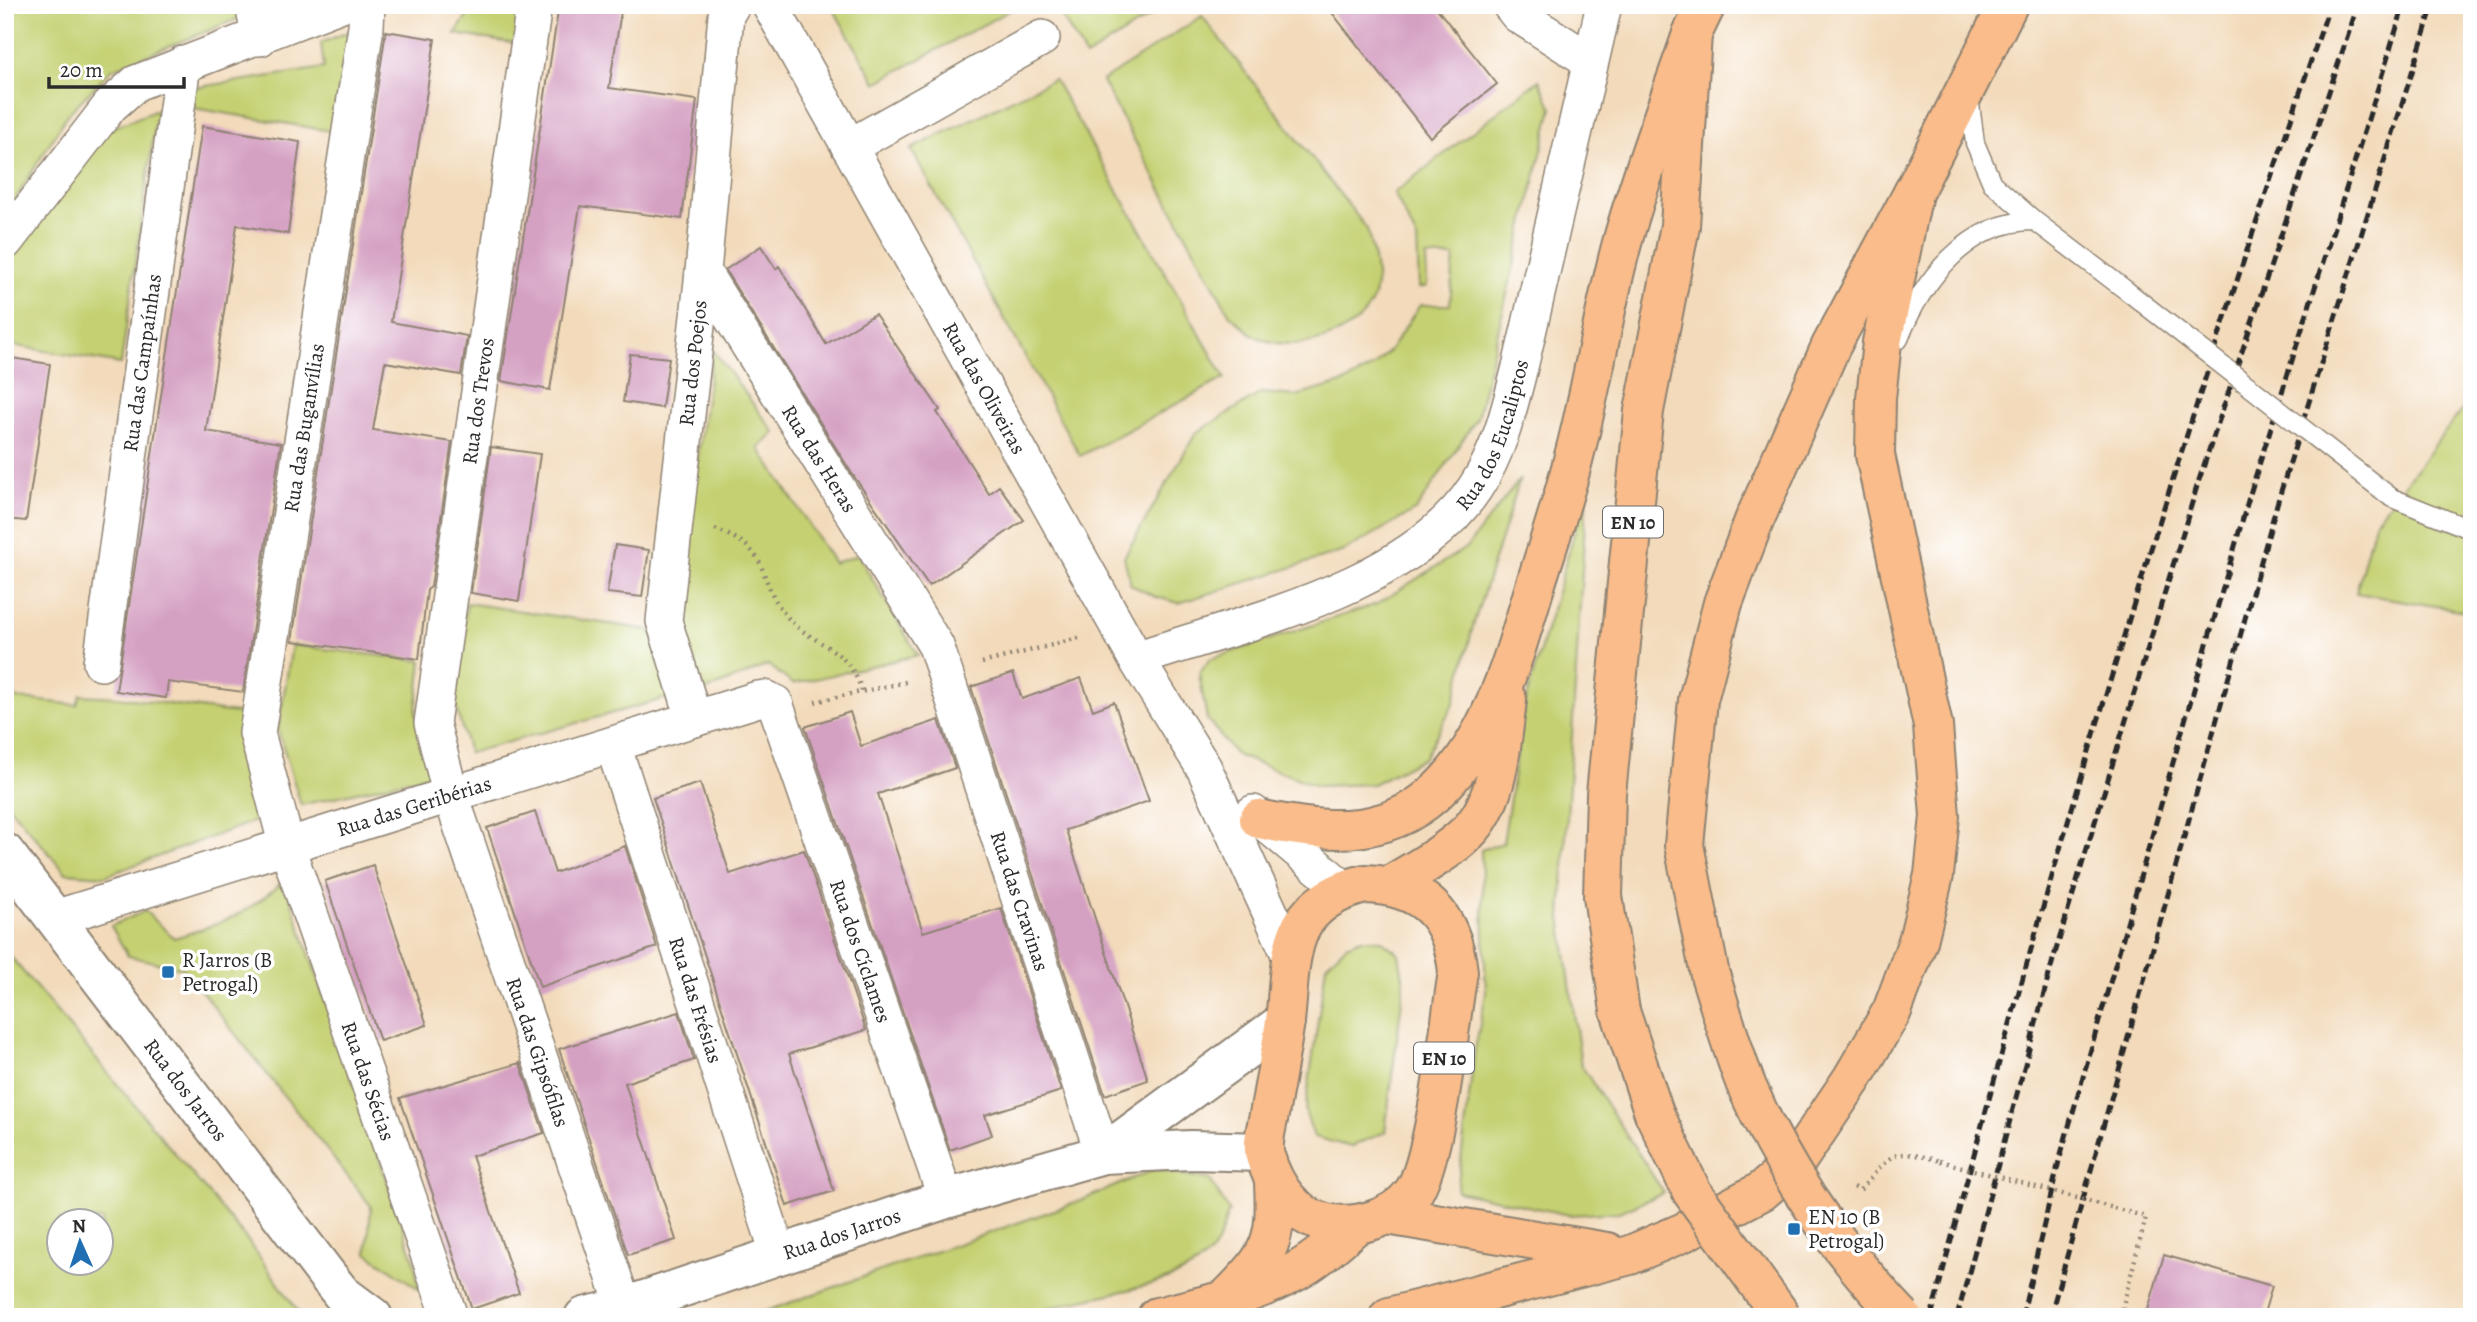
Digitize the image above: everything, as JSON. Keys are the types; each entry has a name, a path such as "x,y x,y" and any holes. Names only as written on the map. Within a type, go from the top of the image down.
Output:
{"main road":[{"path":"1902,1317 1866,1279 1797,1183 1747,1086 1710,975 1684,845 1698,700 1723,603 1754,521 1831,346 1913,193 2008,5"},
{"name":"EN 10","path":"1391,885 1432,860 1468,831 1486,802 1499,765 1511,669 1574,457 1625,230 1699,20"},
{"name":"EN 10","path":"1699,20 1680,226 1644,411 1606,794 1603,896 1620,1011 1654,1113 1692,1192 1782,1317"},
{"path":"1390,1317 1630,1255 1684,1232 1762,1191 1796,1163 1852,1079 1892,1012 1918,941 1934,874 1940,803 1933,726 1875,455 1876,398 1882,342 1913,193"},
{"path":"1259,819 1312,830 1341,831 1375,826 1402,816 1433,796 1465,758 1511,669"},
{"name":"EN 10","path":"1157,1317 1225,1300 1292,1274 1412,1194 1426,1164 1458,972 1455,946 1446,923 1423,899 1391,885 1365,884 1344,889 1317,906 1302,926 1292,958 1269,1168 1276,1217 1270,1245 1261,1264 1225,1300"},
{"path":"1269,1168 1295,1208 1324,1223 1372,1220 1630,1255"}],"street":[{"path":"5,242 110,106 136,83 183,64 257,21 339,5"},
{"name":"Rua das Buganvílias","path":"287,847 257,733 366,27 367,5"},
{"name":"Rua dos Trevos","path":"451,796 432,723 534,5"},
{"name":"Rua dos Poejos","path":"694,719 664,621 703,272 726,15 732,5"},
{"name":"Rua das Oliveiras","path":"770,5 1136,659 1204,768 1292,958"},
{"path":"1510,5 1518,15 1589,60"},
{"name":"Rua dos Eucaliptos","path":"1136,659 1332,593 1369,577 1433,534 1463,504 1491,458 1505,422 1604,5"},
{"path":"849,147 1042,38"},
{"name":"Rua das Campaínhas","path":"101,663 183,64"},
{"name":"Rua das Heras","path":"703,272 940,660"},
{"name":"Rua das Cravinas","path":"940,660 1103,1154"},
{"name":"Rua das Geribérias","path":"55,918 758,699 765,698 776,706"},
{"name":"Rua dos Cíclames","path":"776,706 946,1199"},
{"name":"Rua das Frésias","path":"613,745 779,1256"},
{"name":"Rua das Oliveiras","path":"1204,768 1259,819 1344,889"},
{"name":"Rua das Gipsófilas","path":"451,796 624,1307"},
{"name":"Rua das Sécias","path":"287,847 450,1317"},
{"name":"Rua dos Jarros","path":"5,853 326,1274 342,1294 373,1317"},
{"name":"Rua dos Jarros","path":"1103,1154 1285,1021"},
{"name":"Rua dos Jarros","path":"584,1317 624,1307 946,1199 1103,1154 1191,1150 1269,1168"}],"lane":[{"path":"1968,85 1975,143 1992,183 2035,221 2392,498 2472,530"},
{"path":"1876,398 1907,317 1931,279 1973,237 2015,221 2035,221"}],"path":[{"path":"676,523 713,528 740,538 761,561 784,614 848,661 862,691"},
{"path":"776,706 862,691 940,660 1119,628"},
{"path":"1860,1190 1893,1154 1905,1152 2146,1217 2120,1317"}],"green space":[{"path":"5,5 253,5 255,12 112,69 67,115 5,216"},
{"path":"475,5 522,5 517,44 455,34"},
{"path":"831,5 1018,5 1018,6 876,83"},
{"path":"1055,5 1167,5 1086,57"},
{"path":"1202,16 1367,229 1376,273 1373,299 1365,313 1353,324 1322,340 1286,344 1270,342 1252,334 1230,315 1102,81"},
{"path":"358,28 337,132 193,108 192,88 324,68 321,43"},
{"path":"1054,79 1225,378 1080,456 911,149"},
{"path":"1539,80 1552,108 1477,418 1416,510 1344,551 1179,603 1156,597 1131,585 1124,557 1196,433 1261,393 1296,396 1346,382 1374,366 1390,350 1420,305 1450,305 1454,257 1426,257 1427,286 1419,288 1417,239 1394,193"},
{"path":"157,110 121,364 5,344 7,259 86,138"},
{"path":"713,350 775,433 759,448 834,563 858,555 918,655 793,684 768,665 705,691 676,611"},
{"path":"2472,397 2472,612 2356,593 2374,523"},
{"path":"1520,479 1473,626 1454,703 1424,758 1373,784 1317,786 1236,755 1207,719 1199,674 1210,659 1377,604 1467,547"},
{"path":"1587,489 1561,917 1581,1065 1664,1193 1619,1212 1569,1215 1457,1191 1475,1050 1486,993 1481,850 1503,843 1525,703"},
{"path":"467,603 650,630 674,696 469,753 453,697"},
{"path":"292,645 422,661 416,712 429,775 301,805 278,730"},
{"path":"80,695 118,697 250,715 263,818 105,876 66,873 5,802 5,697 77,705"},
{"path":"284,880 414,1260 419,1289 367,1253 371,1206 184,969 128,956 111,926 145,911 174,938 233,917 258,902"},
{"path":"1361,939 1381,940 1399,954 1404,984 1385,1132 1351,1147 1314,1137 1305,1111 1326,965 1346,945"},
{"path":"5,950 249,1242 302,1317 5,1317"},
{"path":"1155,1169 1210,1180 1229,1211 1213,1251 1192,1268 1171,1278 1072,1302 1027,1317 749,1317 1080,1201"}],"building":[{"path":"559,5 622,5 609,88 697,100 682,219 580,206 550,390 501,381"},
{"path":"1326,5 1434,5 1497,84 1430,137"},
{"path":"386,31 435,39 391,322 467,336 461,375 385,362 373,430 452,442 431,587 427,590 419,659 292,641"},
{"path":"202,126 300,142 288,234 237,225 206,431 281,443 243,692 168,682 166,698 116,691"},
{"path":"761,246 776,269 779,266 826,344 875,314 940,410 937,412 989,494 999,486 1024,520 929,586 851,472 725,270"},
{"path":"630,354 669,358 662,408 623,402"},
{"path":"5,357 50,364 26,521 5,519"},
{"path":"491,447 540,454 519,601 471,593"},
{"path":"615,545 649,550 642,597 607,593"},
{"path":"1013,673 1022,699 1081,678 1093,710 1114,702 1149,801 1066,830 1148,1080 1105,1095 971,687"},
{"path":"850,712 861,746 939,720 955,768 878,794 923,932 1001,908 1061,1091 985,1115 992,1135 950,1150 805,727"},
{"path":"700,783 730,874 804,850 866,1030 789,1054 834,1191 787,1206 653,798"},
{"path":"535,812 555,873 625,846 657,947 540,987 487,828"},
{"path":"373,865 427,1025 380,1041 325,881"},
{"path":"679,1012 694,1060 625,1083 676,1240 628,1255 559,1049"},
{"path":"520,1063 544,1133 472,1156 519,1293 472,1309 400,1098"},
{"path":"2164,1255 2272,1286 2263,1317 2146,1317"}],"railway":[{"path":"1931,1317 2020,986 2117,657 2221,330 2330,5"},
{"path":"1957,1317 2053,960 2198,483 2358,5"},
{"path":"2022,1317 2059,1161 2249,497 2404,5"},
{"path":"2050,1317 2277,504 2433,5"}],"place":[{"name":"R Jarros (B Petrogal)","path":"168,972"},
{"name":"EN 10 (B Petrogal)","path":"1794,1229"}]}
